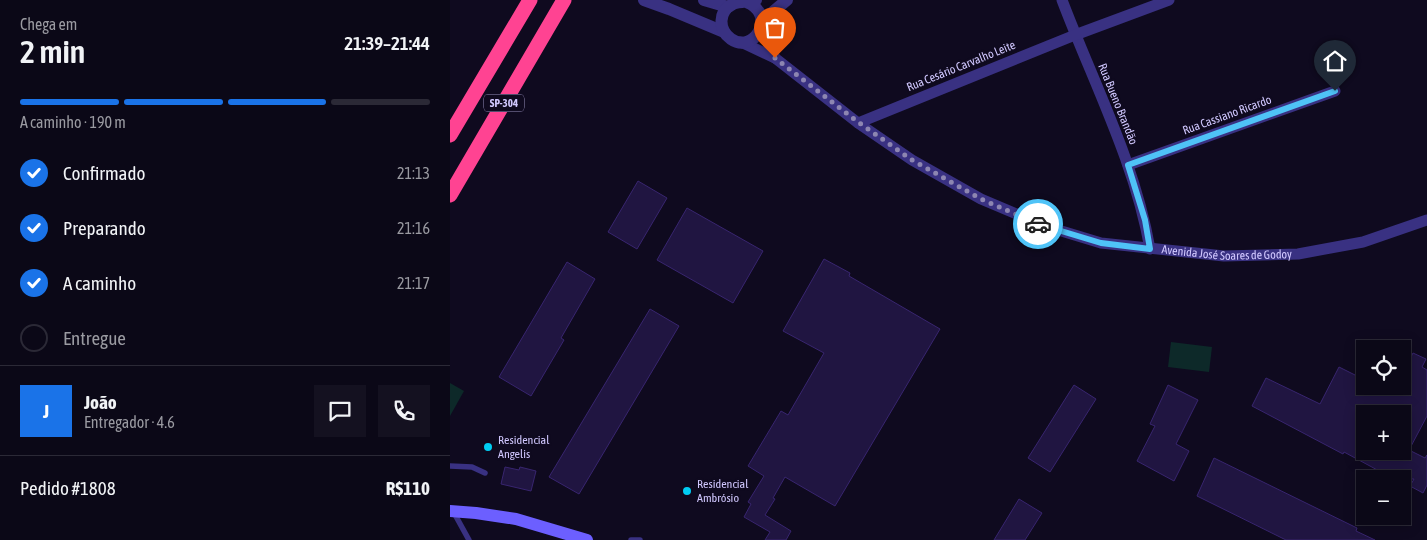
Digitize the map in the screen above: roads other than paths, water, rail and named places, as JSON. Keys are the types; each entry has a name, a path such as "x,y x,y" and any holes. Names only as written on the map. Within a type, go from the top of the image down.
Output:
{"highway":[{"name":"SP-304","path":"450,135 530,0"},
{"name":"SP-304","path":"450,195 561,5"}],"main road":[{"path":"451,511 516,519 587,540"}],"street":[{"path":"644,0 724,32 734,41 741,42 753,38 761,24 788,0"},
{"path":"704,0 728,7"},
{"name":"Rua Bueno Brandão","path":"1062,0 1128,165 1145,220 1150,249"},
{"name":"Rua Cesário Carvalho Leite","path":"858,122 1075,35 1170,0"},
{"path":"724,32 721,19 728,7 739,2 751,1 757,9 761,24"},
{"name":"Avenida José Soares de Godoy","path":"761,24 775,58"},
{"name":"Avenida José Soares de Godoy","path":"741,42 775,58 858,122 912,160 981,199 1045,226 1101,243 1224,256 1298,254 1363,242 1427,220"},
{"name":"Rua Cassiano Ricardo","path":"1128,165 1335,91"}],"lane":[{"path":"450,466 472,467 485,473"},
{"path":"451,511 469,540"},
{"path":"631,540 640,540"}],"place":[{"name":"Residencial Angelis","path":"488,447"},
{"name":"Residencial Ambrósio","path":"687,491"}]}
